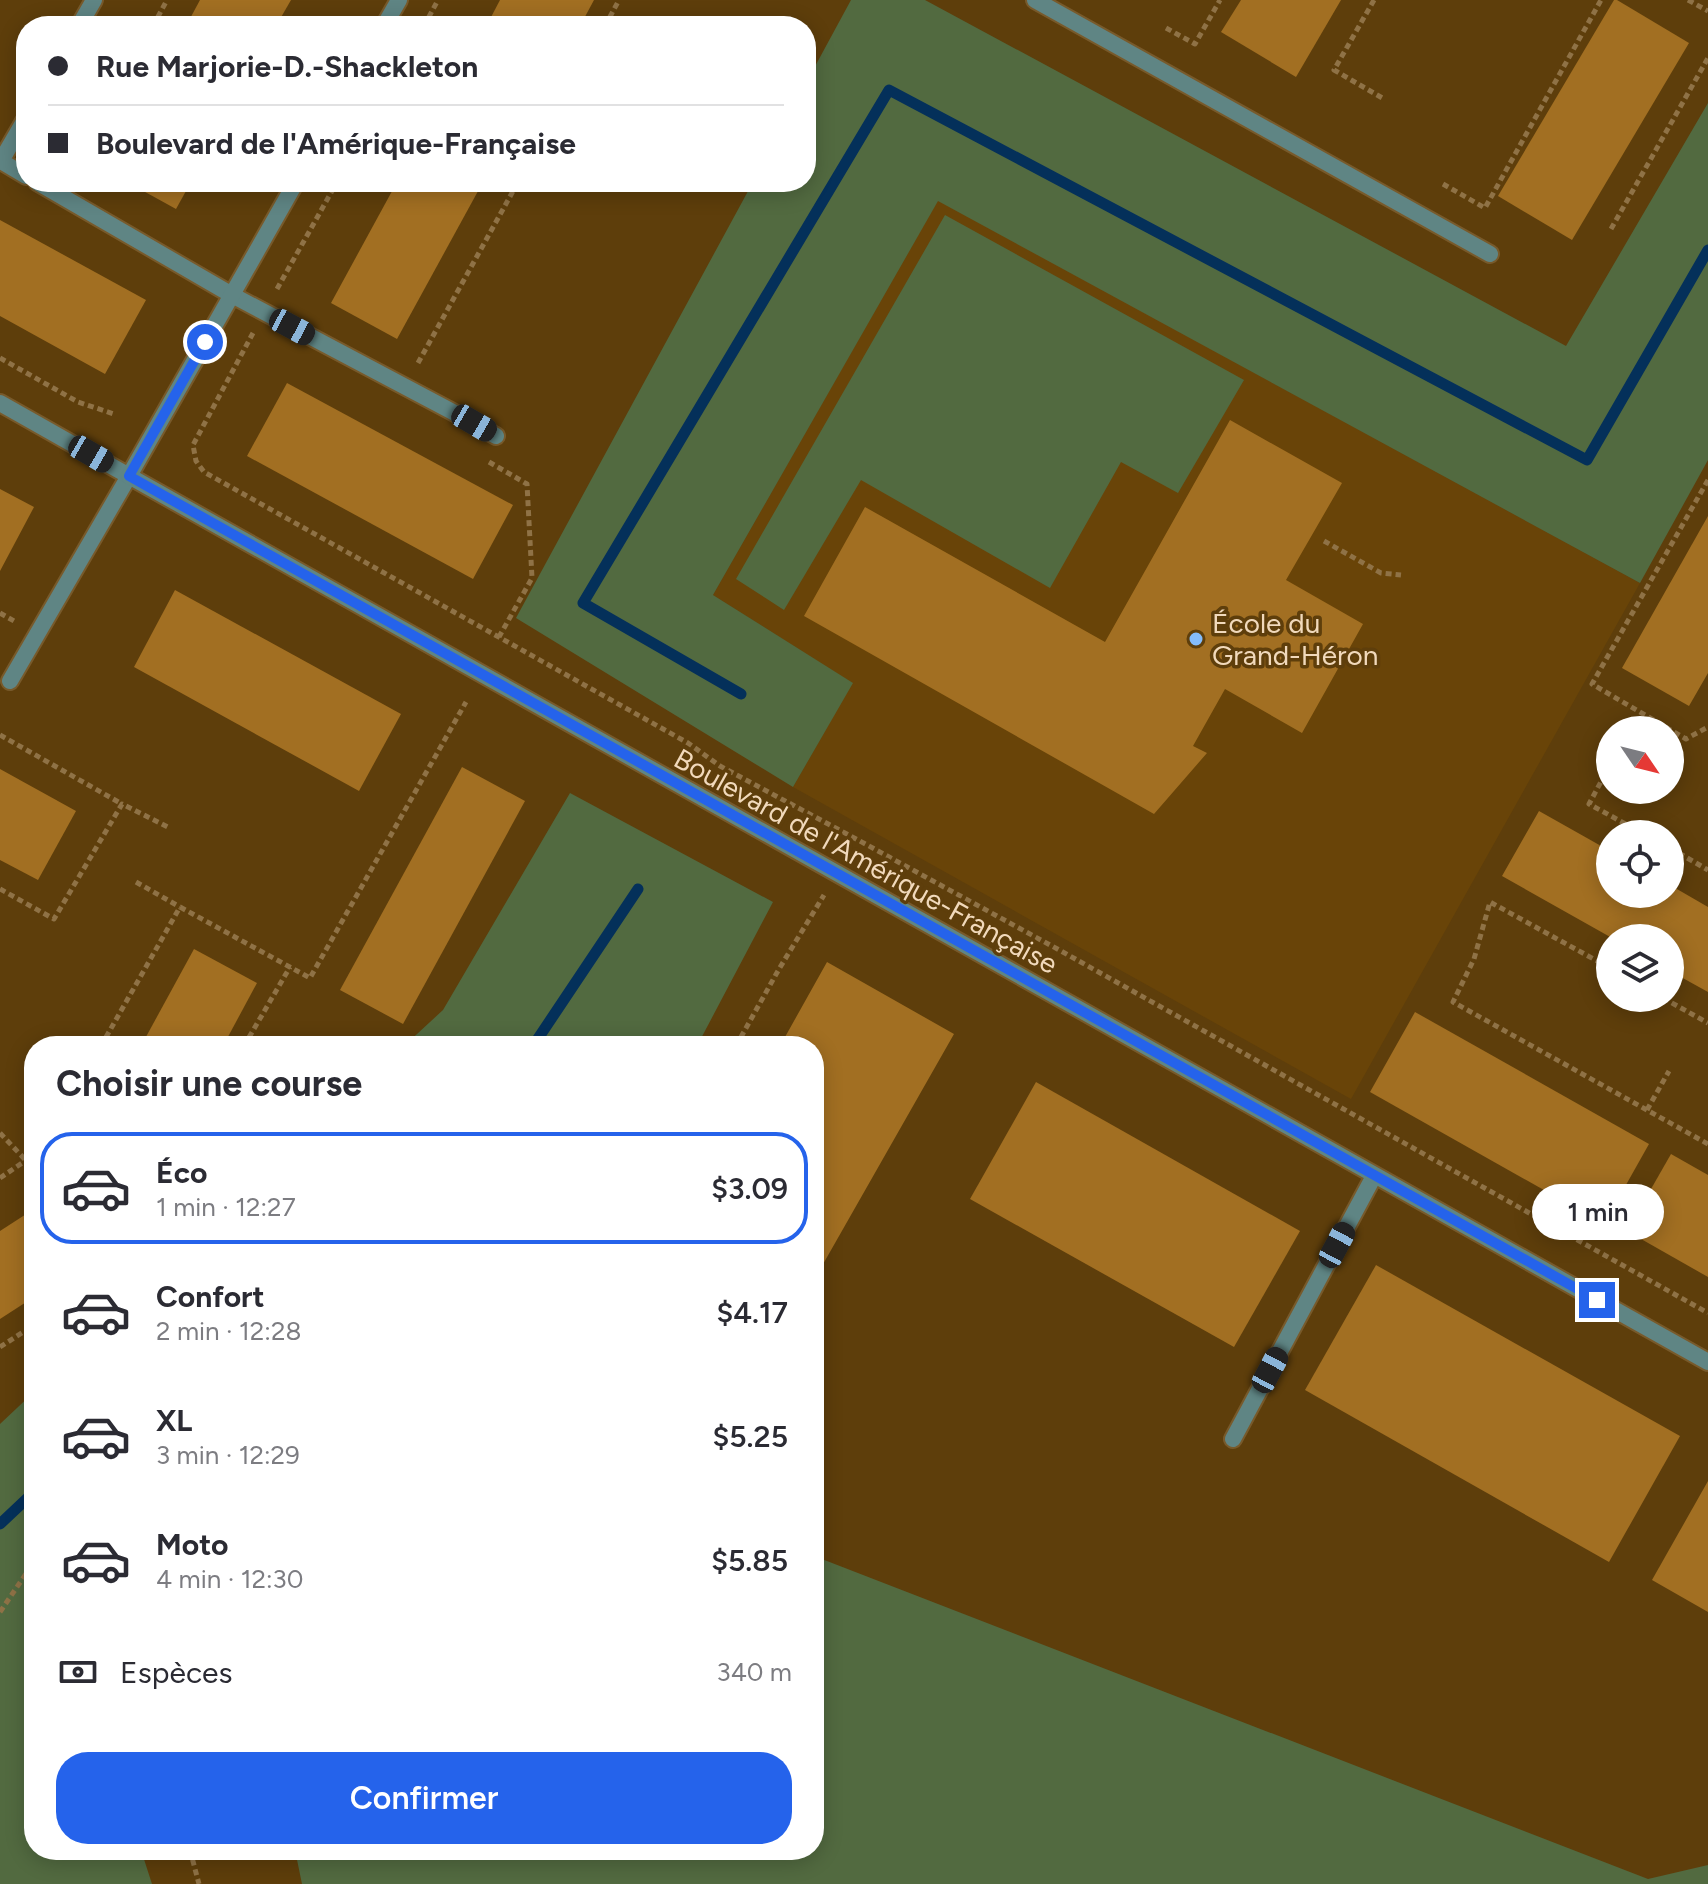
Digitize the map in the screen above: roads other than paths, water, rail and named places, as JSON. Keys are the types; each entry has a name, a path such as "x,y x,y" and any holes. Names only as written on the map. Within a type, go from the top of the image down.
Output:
{"street":[{"path":"1035,0 1490,254"},
{"path":"16,135 1,161 16,170"},
{"path":"54,192 232,295 496,436"},
{"path":"10,681 290,192"},
{"name":"Boulevard de l'Amérique-Française","path":"0,403 1708,1362"},
{"path":"1233,1439 1374,1176"}],"waterway":[{"path":"741,694 583,603 889,90 1587,460 1708,250"},
{"path":"540,1036 638,889"},
{"path":"0,1524 24,1501"}],"place":[{"name":"École du Grand-Héron","path":"1196,639"}]}
